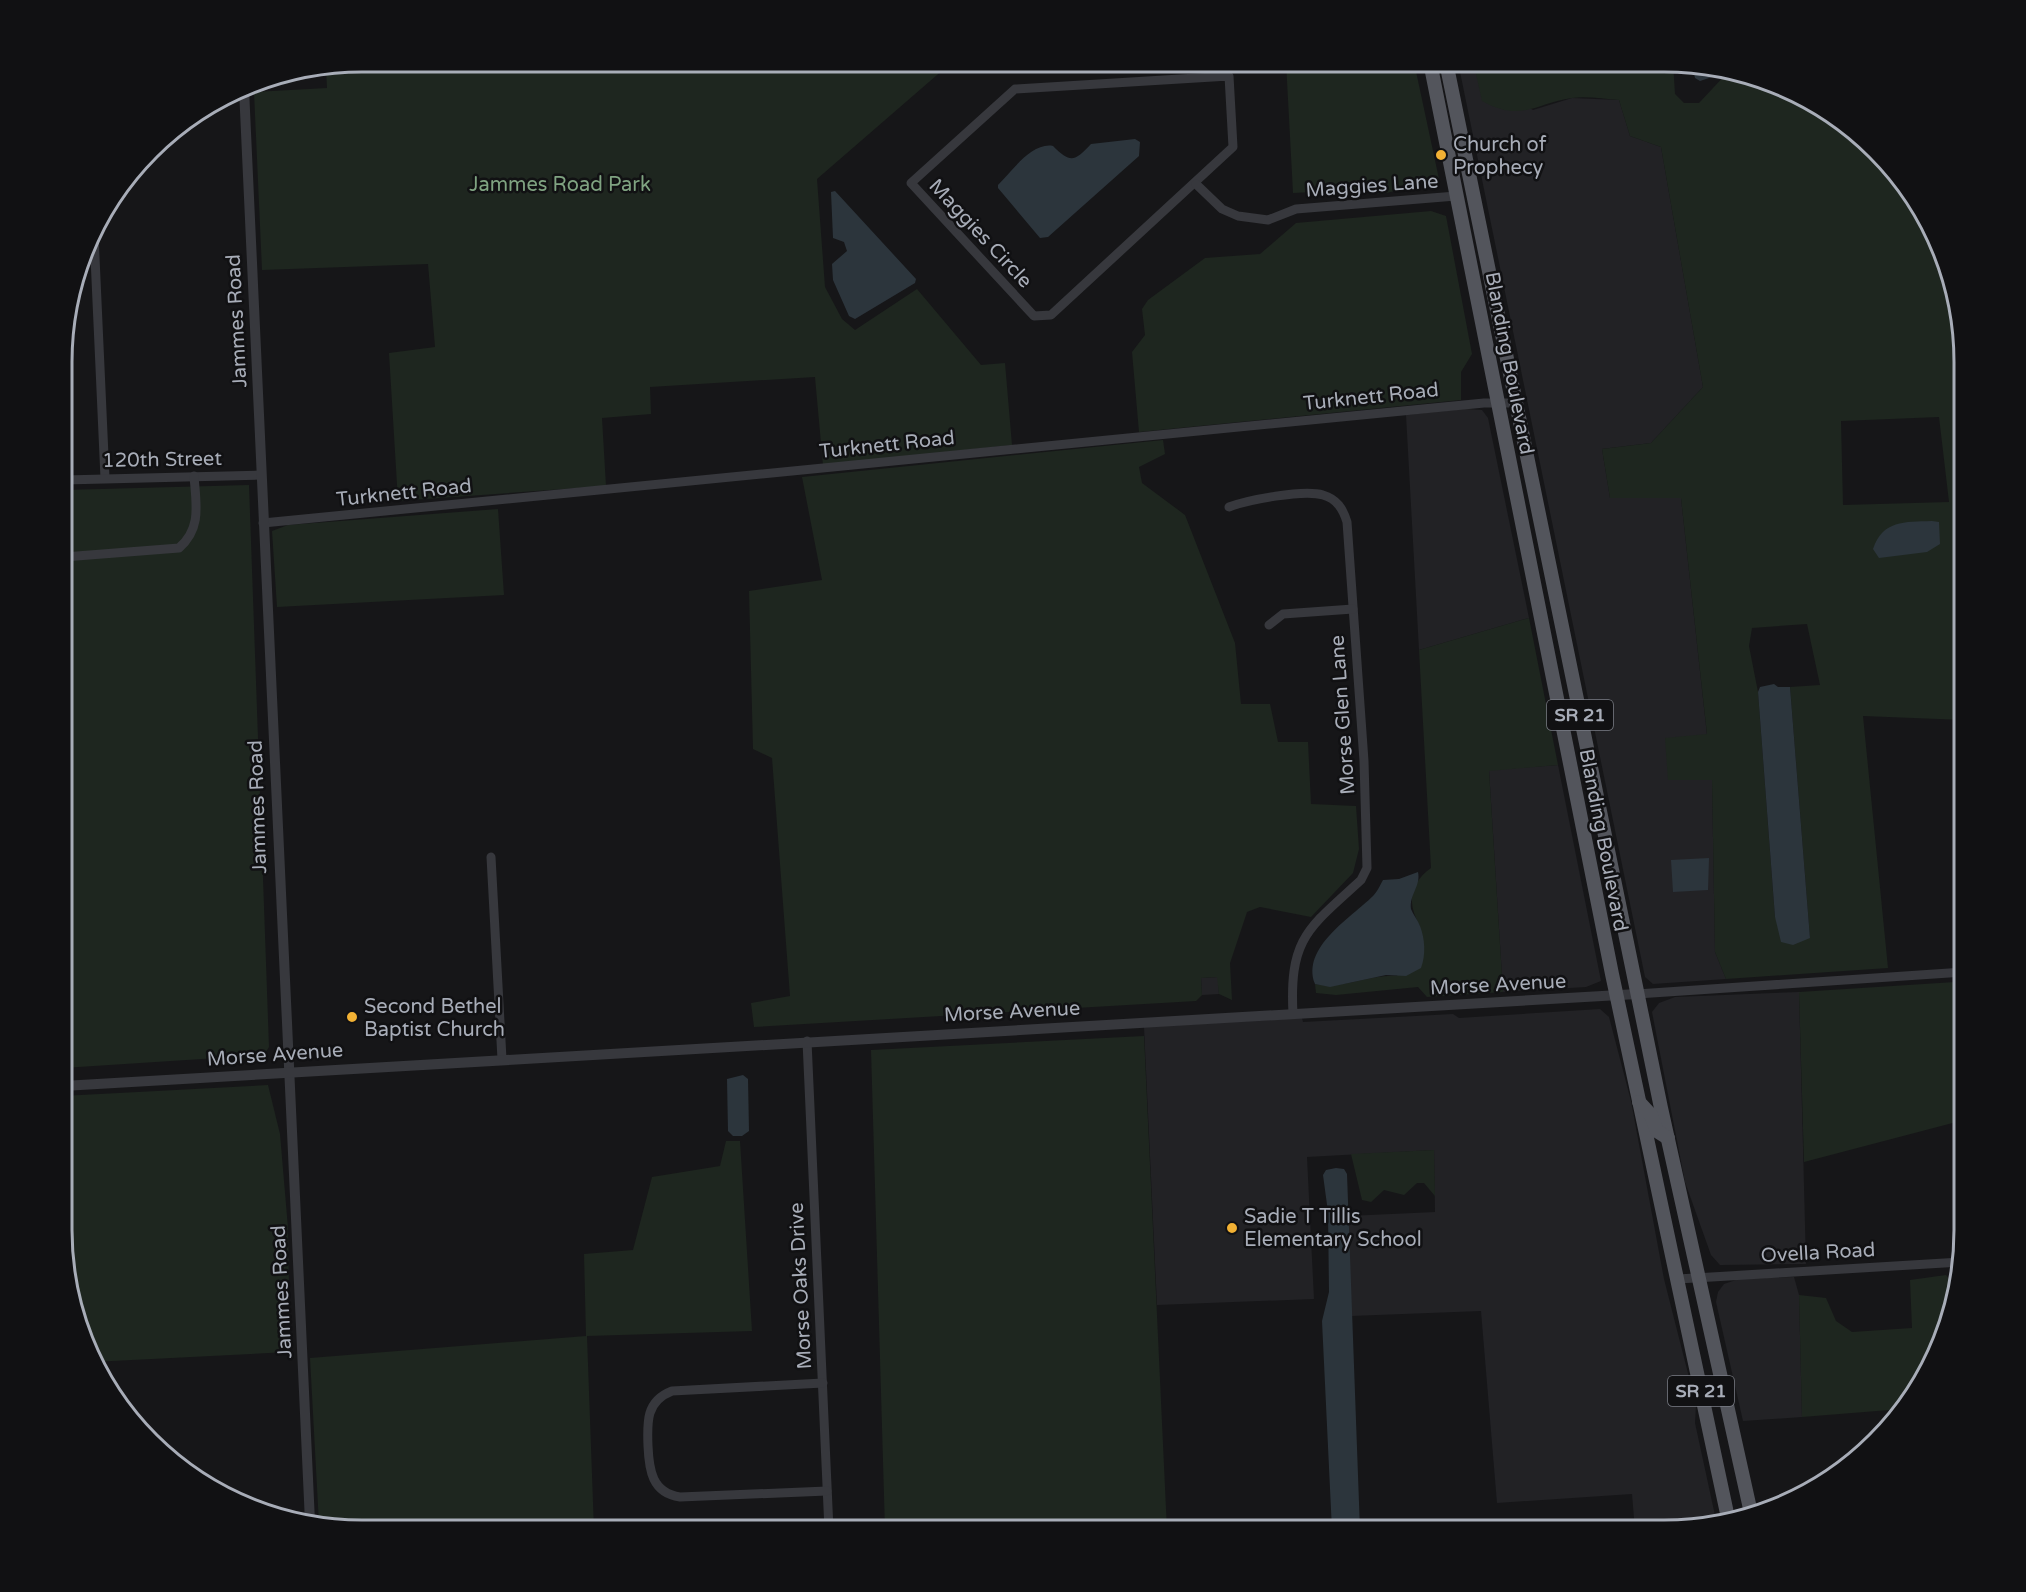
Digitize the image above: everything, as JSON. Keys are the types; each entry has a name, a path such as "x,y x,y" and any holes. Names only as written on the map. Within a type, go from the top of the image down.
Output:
{"main road":[{"name":"Blanding Boulevard","path":"1432,72 1616,995 1727,1513"},
{"name":"Blanding Boulevard","path":"1448,72 1637,994 1750,1507"},
{"path":"1449,158 1463,188 1475,200"},
{"path":"1456,196 1469,210 1483,240"},
{"path":"1536,602 1556,598"},
{"path":"1576,799 1596,795"},
{"path":"1638,1100 1651,1115 1657,1131 1668,1138"}],"street":[{"name":"Maggies Circle","path":"1229,76 1233,147 1196,184 1052,315 1043,317 1034,316 911,183 1015,89 1229,76"},
{"name":"Jammes Road","path":"244,97 310,1515"},
{"name":"Maggies Lane","path":"1196,184 1222,209 1238,216 1268,220 1296,209 1456,196"},
{"path":"95,250 105,478"},
{"name":"Turknett Road","path":"263,524 1498,402 1515,403"},
{"name":"120th Street","path":"72,480 261,475"},
{"path":"72,556 179,548 190,536 196,524 194,477"},
{"name":"Morse Glen Lane","path":"1229,507 1246,500 1323,495 1335,501 1343,510 1347,522 1364,761 1367,868 1361,879 1304,936 1296,954 1293,976 1293,1014"},
{"path":"1269,625 1283,614 1353,609"},
{"path":"491,857 502,1059"},
{"name":"Morse Avenue","path":"72,1085 1637,994 1954,973"},
{"name":"Morse Oaks Drive","path":"807,1041 813,1215 828,1520"},
{"name":"Ovella Road","path":"1678,1280 1952,1263"},
{"path":"823,1383 672,1391 661,1396 653,1405 648,1416 647,1432 652,1478 663,1491 675,1496 827,1491"}],"shaded area":[{"path":"1460,72 1483,72 1533,110 1572,98 1619,100 1630,136 1661,147 1703,387 1651,443 1602,449 1610,498 1681,498 1707,735 1669,780 1712,780 1715,952 1726,979 1653,984 1645,977"},
{"path":"1694,74 1714,76 1700,81 1695,78"},
{"path":"1135,139 1140,142 1139,156 1048,237 1040,238 998,188 998,185 1016,165 1038,148 1053,146 1064,156 1073,158 1091,144"},
{"path":"835,191 916,279 915,283 855,319 849,316 833,280 832,264 847,251 844,242 833,238 831,192"},
{"path":"1465,409 1482,410 1488,418 1529,618 1419,650 1406,415"},
{"path":"1939,522 1940,544 1927,552 1879,558 1873,549 1882,533 1896,524"},
{"path":"1774,684 1778,687 1790,687 1810,938 1793,945 1781,942 1775,917 1758,692 1760,687"},
{"path":"1558,765 1601,981 1586,987 1503,992 1489,770"},
{"path":"1709,858 1708,890 1673,892 1671,860"},
{"path":"1418,872 1418,882 1411,909 1423,936 1424,952 1421,968 1406,976 1386,975 1330,987 1315,984 1313,970 1315,958 1330,934 1373,896 1383,880 1399,879"},
{"path":"1218,977 1219,994 1202,995 1201,978"},
{"path":"1799,992 1806,1264 1720,1265 1711,1255 1685,1182 1652,1012 1659,1003 1675,997"},
{"path":"1600,1009 1609,1017 1631,1101 1664,1279 1696,1405 1695,1423 1715,1515 1702,1518 1634,1520 1632,1494 1497,1503 1481,1311 1351,1316 1348,1216 1435,1212 1434,1150 1307,1157 1314,1299 1157,1305 1144,1027 1302,1018 1303,1022 1453,1014 1459,1018"},
{"path":"743,1075 748,1079 749,1131 742,1136 733,1136 728,1131 727,1079"},
{"path":"1344,1169 1347,1174 1360,1520 1332,1520 1322,1321 1329,1292 1328,1212 1323,1175 1326,1170"},
{"path":"1794,1277 1799,1295 1802,1417 1743,1421 1716,1302 1718,1292 1724,1284 1739,1279"}],"green space":[{"name":"Jammes Road Park","path":"362,72 940,72 817,179 825,287 842,319 855,330 917,289 981,365 1005,363 1012,445 823,465 815,377 650,387 651,414 602,418 606,486 398,501 389,353 435,347 428,264 262,270 254,93 327,88 326,74"},
{"path":"1287,72 1416,72 1439,179 1383,194 1350,190 1293,193"},
{"path":"1476,72 1674,73 1675,94 1684,103 1699,103 1722,78 1757,87 1792,102 1825,121 1869,157 1905,201 1932,251 1944,287 1952,324 1954,362 1954,720 1863,716 1888,968 1726,979 1715,952 1712,780 1668,780 1665,738 1707,734 1681,498 1610,498 1602,449 1651,443 1703,387 1661,147 1630,136 1619,100 1578,97 1518,111 1507,111 1482,101","holes":["1939,417 1949,502 1843,505 1841,421","1807,624 1820,685 1790,687 1810,938 1775,917 1758,692 1749,646 1752,628"]},
{"path":"1431,211 1446,216 1472,354 1461,372 1461,400 1139,432 1132,352 1145,335 1142,309 1148,300 1205,258 1260,254 1296,223"},
{"path":"1163,440 1165,454 1139,467 1142,483 1185,515 1235,643 1241,704 1270,704 1278,742 1308,742 1311,804 1356,806 1359,849 1353,873 1311,917 1260,907 1247,912 1230,963 1232,1000 1219,994 1217,977 1201,978 1202,995 1196,1001 754,1027 751,1003 790,996 772,758 753,749 749,591 822,580 802,477"},
{"path":"249,485 269,1047 264,1055 72,1067 72,490"},
{"path":"498,509 504,595 277,607 272,531 288,525"},
{"path":"1529,618 1558,765 1489,771 1503,992 1427,997 1418,987 1336,995 1316,993 1315,984 1336,985 1376,977 1397,976 1420,926 1413,909 1412,894 1418,881 1431,868 1419,650"},
{"path":"1954,982 1954,1123 1804,1162 1799,992"},
{"path":"1144,1036 1167,1520 885,1520 871,1050"},
{"path":"268,1085 280,1134 288,1228 290,1352 104,1361 87,1323 74,1268 72,1095"},
{"path":"726,1141 740,1141 752,1331 587,1336 594,1520 362,1520 319,1517 310,1358 586,1336 584,1254 633,1250 652,1177 720,1166"},
{"path":"1434,1150 1435,1196 1424,1183 1417,1183 1404,1195 1384,1190 1371,1202 1362,1200 1351,1154"},
{"path":"1946,1275 1950,1280 1932,1341 1915,1375 1894,1407 1892,1410 1802,1417 1799,1295 1826,1298 1836,1321 1852,1332 1912,1328 1910,1280"}],"place":[{"name":"Church of Prophecy","path":"1441,155"},
{"name":"Second Bethel Baptist Church","path":"352,1017"},
{"name":"Sadie T Tillis Elementary School","path":"1232,1228"}]}
